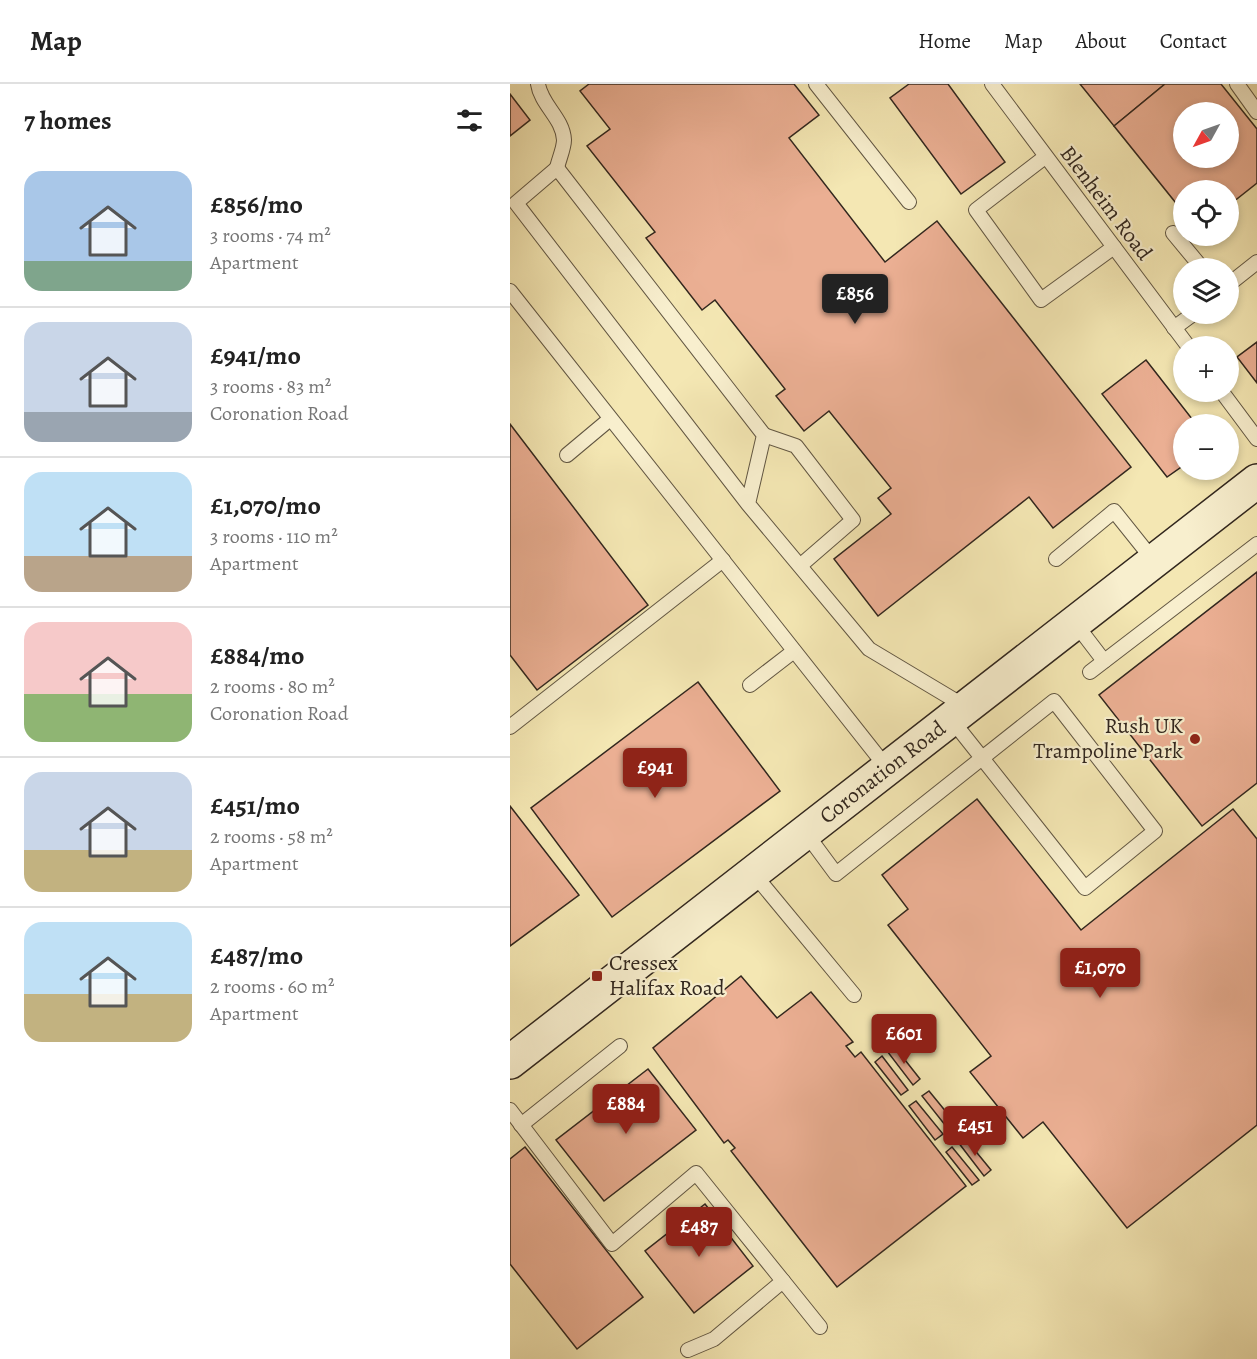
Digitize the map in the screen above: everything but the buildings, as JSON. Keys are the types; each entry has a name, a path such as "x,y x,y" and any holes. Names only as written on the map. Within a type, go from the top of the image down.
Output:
{"street":[{"name":"Coronation Road","path":"510,1062 1257,482"}],"lane":[{"path":"538,84 542,101 558,121 564,139 556,168 516,203 748,504 801,565 869,650 958,713 982,758 1085,888 1155,831 1054,701 982,758 836,874 805,832"},
{"path":"816,84 909,202"},
{"name":"Blenheim Road","path":"992,84 1180,336"},
{"path":"1237,84 1257,112"},
{"path":"1045,157 976,210 1041,300 1114,247"},
{"path":"556,168 764,435 796,446 853,520 801,565"},
{"path":"1184,246 1194,258"},
{"path":"1239,276 1257,262"},
{"path":"510,291 887,768"},
{"path":"1174,328 1179,324"},
{"path":"1229,402 1257,439"},
{"path":"567,455 610,418"},
{"path":"748,504 764,435"},
{"path":"1056,559 1114,511 1154,561"},
{"path":"1090,672 1257,544"},
{"path":"510,727 723,560"},
{"path":"1075,624 1104,661"},
{"path":"750,686 794,651"},
{"path":"753,873 854,995"},
{"path":"521,1125 620,1046"},
{"path":"510,1110 612,1244 696,1173 820,1327"},
{"path":"688,1350 714,1339 783,1281"}],"place":[{"name":"Rush UK Trampoline Park","path":"1195,739"},
{"name":"Cressex Halifax Road","path":"597,976"}]}
